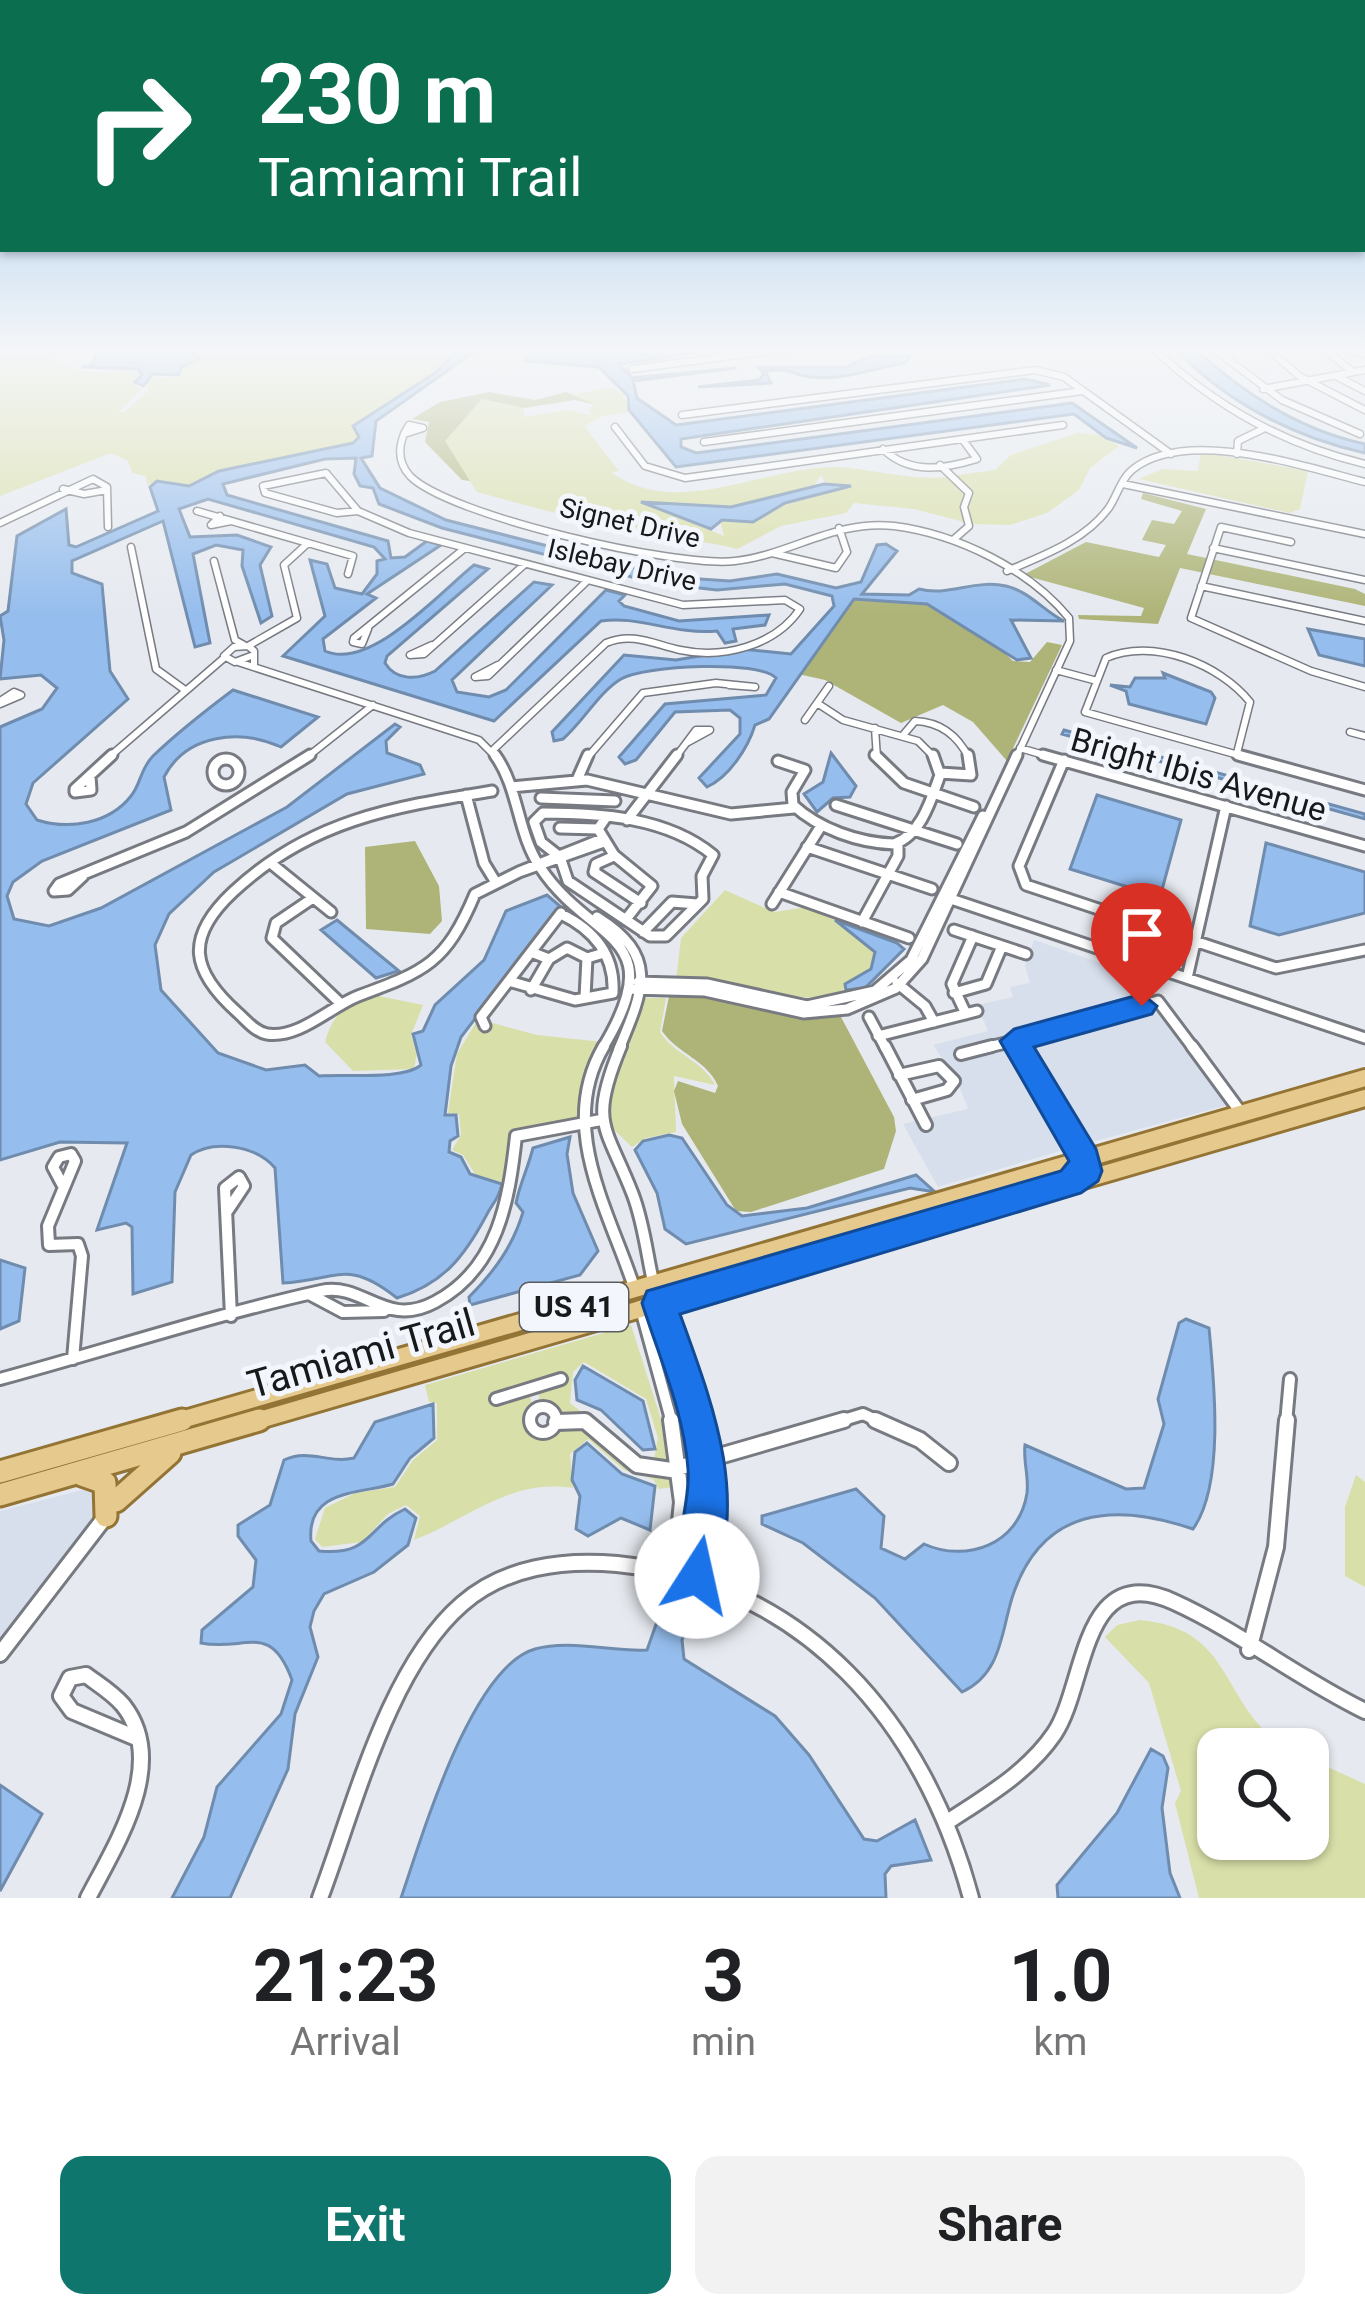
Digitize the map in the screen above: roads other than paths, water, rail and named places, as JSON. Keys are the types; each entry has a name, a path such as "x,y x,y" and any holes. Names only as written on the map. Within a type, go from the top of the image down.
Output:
{"main road":[{"name":"Tamiami Trail","path":"0,1495 188,1442 908,1210 1365,1078"},
{"name":"Tamiami Trail","path":"0,1472 647,1296 886,1237 1365,1098"},
{"path":"1218,1140 1225,1126 1264,1114 1270,1106"},
{"path":"1070,1183 1086,1171 1085,1159"},
{"path":"886,1237 892,1221 908,1210"},
{"path":"111,1508 140,1474 188,1442"},
{"path":"77,1474 105,1483 111,1508"}],"street":[{"name":"Signet Drive","path":"402,438 399,457 409,475 468,506 677,560 729,562 772,553 802,537 838,528 893,526 953,540 1055,600 1069,618 1072,633 1056,670"},
{"path":"623,438 645,466 671,477 979,438"},
{"path":"704,442 737,438"},
{"path":"1148,438 1171,454"},
{"path":"1237,454 1238,442 1247,438"},
{"path":"1286,438 1365,464"},
{"path":"883,449 902,468 977,458 963,440"},
{"path":"1007,571 1087,529 1137,466 1171,454 1237,454 1365,482"},
{"path":"939,465 969,494 964,508 969,526 953,540"},
{"name":"Islebay Drive","path":"358,511 337,512 265,493 263,486 326,472 358,511 386,525 465,548 683,605 785,600 798,605 800,612 775,638 699,652 629,637 609,640 524,728 494,749"},
{"path":"0,523 63,489 93,479 107,490 112,521 108,527"},
{"path":"1123,484 1365,534"},
{"path":"63,489 84,494 107,490"},
{"path":"197,512 353,556 348,574"},
{"path":"1291,542 1221,527 1192,620 1311,671 1365,687"},
{"path":"772,553 836,568 847,552 838,528"},
{"path":"1262,559 1268,537"},
{"path":"90,776 185,690 297,618 284,565 308,543"},
{"path":"131,547 155,669 185,690"},
{"path":"368,629 465,548"},
{"path":"1214,548 1365,580"},
{"path":"214,561 242,652"},
{"path":"432,645 525,564"},
{"path":"498,665 586,581"},
{"path":"1201,586 1365,621"},
{"path":"1237,753 1250,702 1227,680 1136,647 1111,653 1084,712 1365,790"},
{"path":"242,652 494,749 539,865 614,939 637,986 603,1082 601,1120 632,1191 647,1296 682,1466 683,1534 675,1570"},
{"path":"637,986 721,993 805,1013 847,1010 896,983 922,959 946,898 1056,670 1097,681"},
{"path":"577,780 589,753 643,694 729,685"},
{"path":"829,686 811,712 904,734 934,754 940,772 913,829 898,844 862,922"},
{"path":"83,876 172,840 257,794 294,771 374,705"},
{"path":"904,734 915,722 926,720 956,740 971,759 971,775 940,772"},
{"path":"875,728 873,751 884,769 932,794 974,807"},
{"path":"1350,732 1365,736"},
{"path":"688,742 649,791 627,820 602,829 560,857 495,881 471,899 455,941 434,965 340,1003 293,1032 266,1034 205,979 196,956 208,916 228,894 368,813 577,780 649,791 742,818 794,808 821,826 898,844"},
{"name":"Bright Ibis Avenue","path":"1020,748 1365,846"},
{"path":"778,760 805,770 792,792 794,808"},
{"path":"1064,760 1019,866 1020,879 1034,889 1288,969 1365,950"},
{"path":"235,778 257,794"},
{"path":"466,795 484,863 495,881"},
{"path":"546,813 540,795 618,797 602,829"},
{"path":"836,805 958,844"},
{"path":"1187,977 1226,806"},
{"path":"546,813 535,822 541,842 560,857 568,881 643,932 666,936 705,895 702,876 710,850 627,820"},
{"path":"546,813 602,829"},
{"path":"558,823 565,835 602,829"},
{"path":"772,904 821,826"},
{"path":"602,829 614,856 652,886 627,918"},
{"path":"807,847 932,889"},
{"path":"614,856 596,864 594,872 641,903"},
{"path":"272,865 331,912"},
{"path":"779,892 909,938"},
{"path":"313,898 276,923 272,938 340,1003"},
{"path":"946,898 1365,1038"},
{"path":"485,1025 481,1016 573,901"},
{"path":"643,932 671,902 697,904"},
{"path":"509,981 551,998 613,993 614,974 588,927 561,914"},
{"path":"954,930 1026,954"},
{"path":"878,1036 972,1013 952,984 973,936"},
{"path":"954,993 986,984 1002,946"},
{"path":"531,990 549,959 567,948 587,958 604,953"},
{"path":"531,952 549,959"},
{"path":"585,997 587,958"},
{"path":"896,983 925,1006 934,1022"},
{"path":"637,986 597,1058 586,1123 592,1187 647,1296 695,1409 710,1500 697,1576"},
{"path":"961,1054 1158,1001 1242,1114"},
{"path":"868,1017 926,1125"},
{"path":"1014,1041 1085,1159"},
{"path":"898,1075 939,1066 954,1081 947,1090 912,1100"},
{"path":"308,1294 353,1313 403,1312 432,1304 483,1257 507,1207 516,1136 601,1120"},
{"path":"62,1184 48,1226 49,1245 78,1244 82,1256 73,1360"},
{"path":"228,1210 231,1316"},
{"path":"0,1379 308,1294 342,1291 385,1311"},
{"path":"331,1306 342,1291"},
{"path":"496,1399 561,1379"},
{"path":"1249,1650 1286,1486 1290,1379"},
{"path":"533,1388 537,1408 530,1420 534,1431 548,1432 556,1422"},
{"path":"537,1408 549,1408 556,1422"},
{"path":"556,1422 593,1424 627,1458 646,1468 707,1462 863,1414 920,1440 949,1463"},
{"path":"0,1654 111,1508 127,1460 127,1436"},
{"path":"320,1898 409,1676 458,1607 487,1585 542,1564 614,1562 697,1576 797,1629 845,1666 889,1719 949,1821 971,1898"},
{"path":"949,1821 1035,1759 1068,1709 1092,1622 1113,1601 1139,1594 1171,1600 1249,1650 1365,1711"},
{"path":"88,1898 136,1795 142,1762 134,1737 124,1706 86,1675 70,1678 64,1703 120,1736 134,1737"}],"water":[{"path":"358,438 374,438 372,456 361,458 380,488 446,520 669,577 730,581 777,574 836,588 861,582 877,545 886,544 897,551 862,594 909,595 919,589 1006,586 1064,621 1011,620 1031,658 1017,660 927,604 854,599 769,719 755,725 737,761 707,787 699,778 740,734 740,718 730,710 675,712 636,760 625,764 619,757 665,704 766,695 776,678 766,672 726,667 634,674 605,691 563,739 554,741 552,732 624,655 676,660 741,649 791,654 834,606 832,596 785,584 717,590 655,583 442,528 379,504 373,488 360,486 354,474 356,458 325,459 223,484 227,495 388,541 391,558 405,557 427,541 441,545 367,594 376,598 323,639 325,651 343,654 382,640 474,565 488,569 387,656 385,663 401,676 435,671 534,582 552,585 452,680 457,692 489,697 506,690 606,590 625,595 619,601 624,606 679,621 769,615 765,625 733,629 736,641 725,643 717,631 601,621 494,721 283,656 325,616 310,560 327,564 335,588 362,594 377,574 377,561 385,559 374,547 208,499 179,509 190,537 237,535 271,547 260,565 272,616 261,623 242,566 243,550 216,545 193,554 210,643 195,647 163,521 72,561 72,573 102,584 110,671 128,699 33,783 26,804 37,820 75,824 112,813 131,796 153,756 233,690 318,717 281,747 232,737 186,751 164,777 171,810 42,861 13,882 7,896 14,919 49,926 101,908 287,807 395,724 400,727 386,741 387,753 420,765 424,774 347,794 214,872 169,914 155,945 161,990 218,1053 266,1070 305,1065 319,1076 413,1070 421,1065 413,1034 423,1031 435,1005 484,960 506,911 547,895 561,907 461,1037 451,1066 445,1115 456,1115 458,1136 450,1141 449,1152 461,1157 470,1174 502,1184 478,1231 440,1277 397,1298 353,1275 283,1283 275,1168 258,1154 223,1146 191,1155 175,1192 172,1282 133,1294 132,1227 126,1223 97,1230 127,1143 60,1142 0,1160 0,727 42,709 57,688 41,675 0,679 4,640 0,616 8,611 17,536 66,509 69,545 76,547 158,511 150,487 157,481 189,486 219,471 353,443"},
{"path":"652,438 691,438 681,439 681,447 696,453 812,438 897,438 676,467"},
{"path":"1314,438 1365,444 1365,453"},
{"path":"824,484 851,486 785,503 753,522 722,520 711,529 641,502 731,507"},
{"path":"1308,629 1365,639 1365,666 1319,655"},
{"path":"1163,673 1211,692 1215,698 1206,724 1129,704 1126,691 1110,685 1130,687 1135,678 1165,678"},
{"path":"1064,730 1365,814 1365,819 1062,734"},
{"path":"831,753 856,786 850,797 833,798 817,812 804,794 823,782"},
{"path":"1097,795 1181,820 1160,897 1070,869"},
{"path":"1266,843 1365,872 1365,913 1279,935 1250,926"},
{"path":"337,920 399,971 376,978 321,930"},
{"path":"835,920 904,949 865,988 846,990 845,984 871,969 875,952"},
{"path":"669,1135 682,1138 727,1205 742,1216 807,1208 916,1175 935,1192 910,1188 686,1244 665,1229 657,1193 635,1150 643,1141"},
{"path":"570,1137 567,1154 573,1193 598,1251 580,1275 470,1305 469,1297 502,1258 519,1224 523,1212 516,1203 533,1148"},
{"path":"0,1260 25,1268 19,1321 0,1329"},
{"path":"1186,1319 1209,1328 1215,1403 1210,1486 1193,1529 1164,1520 1109,1515 1061,1529 1041,1545 1025,1568 992,1664 962,1692 875,1598 803,1543 762,1524 762,1516 856,1489 884,1516 881,1548 905,1559 924,1544 973,1550 1002,1537 1022,1511 1027,1493 1025,1445 1126,1489 1144,1488 1164,1424 1158,1399 1179,1323"},
{"path":"583,1366 643,1401 655,1449 643,1450 601,1410 577,1400 575,1380"},
{"path":"433,1404 434,1438 410,1458 393,1484 338,1497 317,1512 311,1541 319,1551 359,1545 405,1509 416,1518 408,1545 374,1572 324,1594 314,1611 310,1627 318,1657 295,1714 288,1769 230,1898 172,1898 204,1837 217,1787 281,1714 292,1680 275,1650 265,1644 201,1643 202,1630 253,1587 256,1560 238,1536 238,1525 270,1505 284,1460 302,1455 354,1458 375,1422"},
{"path":"587,1443 622,1474 655,1486 650,1530 621,1518 588,1536 576,1529 580,1496 572,1480 575,1452"},
{"path":"666,1596 693,1608 682,1640 684,1659 775,1716 809,1755 864,1839 877,1841 915,1820 931,1860 891,1866 885,1874 886,1898 401,1898 452,1757 490,1687 512,1662 535,1649 562,1645 647,1650"},
{"path":"1151,1749 1163,1756 1168,1768 1162,1808 1170,1873 1180,1898 1058,1898 1057,1885 1117,1813"},
{"path":"0,1785 42,1814 0,1891"}]}
